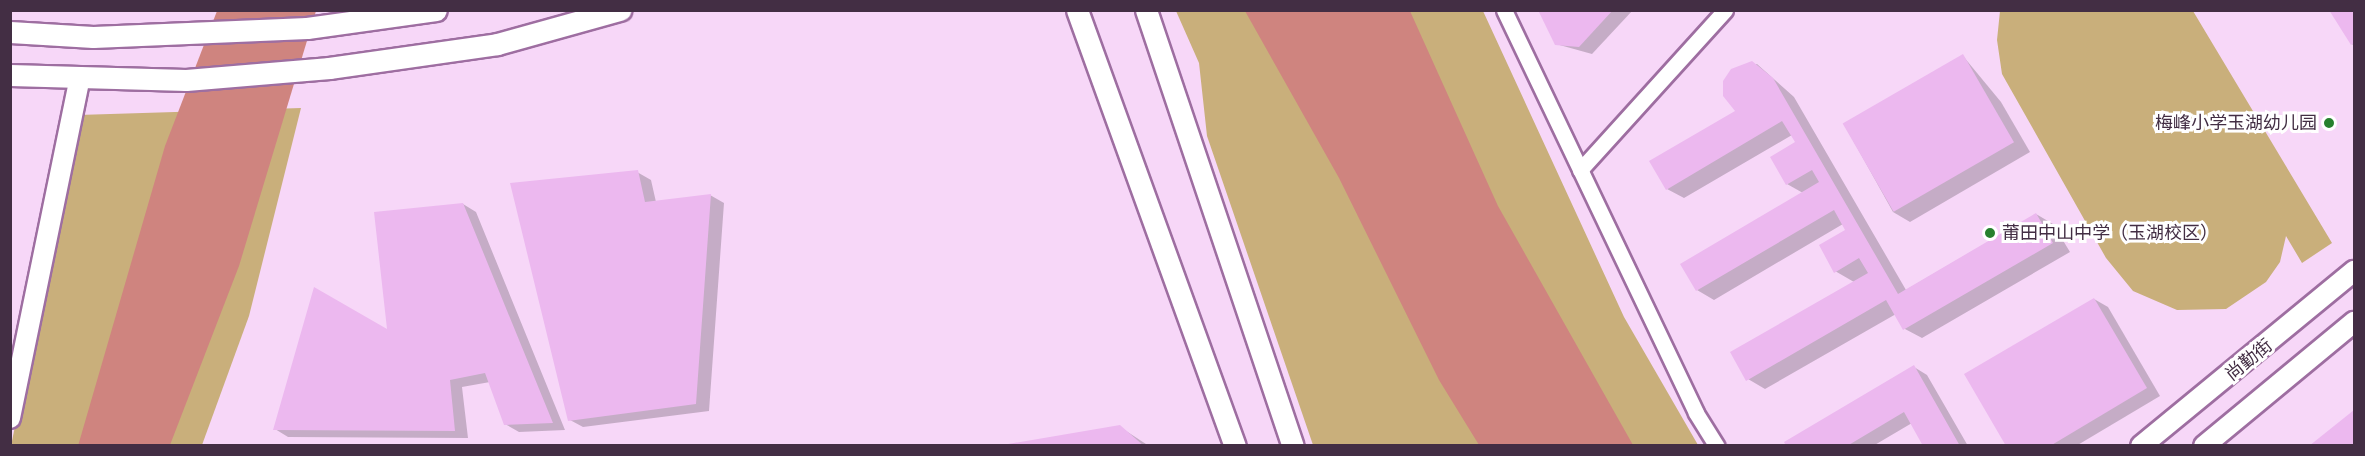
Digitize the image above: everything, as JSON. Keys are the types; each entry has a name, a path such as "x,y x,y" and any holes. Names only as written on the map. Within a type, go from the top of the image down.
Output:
{"main road":[{"path":"10,32 93,36 295,28 436,10"},
{"path":"10,75 186,80 400,60 497,44 620,10"},
{"path":"1077,10 1235,446"},
{"path":"1146,10 1293,446"}],"street":[{"path":"1504,10 1696,414 1717,446"},
{"path":"1580,170 1725,10"},
{"path":"10,418 80,77"},
{"name":"尚勤街","path":"2141,446 2355,271"},
{"path":"2204,446 2355,322"}],"shaded area":[{"path":"217,11 316,11 239,266 170,445 78,446 165,146"},
{"path":"1176,11 1483,11 1624,317 1698,445 1313,445 1207,136 1199,63"},
{"path":"1245,11 1410,11 1498,206 1633,445 1479,445 1439,380 1339,178"},
{"path":"2000,11 2193,11 2332,243 2302,263 2286,236 2280,262 2266,282 2226,309 2177,310 2133,291 2106,258 2002,74 1997,40"},
{"path":"301,108 249,316 202,445 11,446 78,115"}],"building":[{"path":"1538,10 1613,10 1579,47 1555,45"},
{"path":"2329,10 2354,10 2354,43 2351,45"},
{"path":"1963,54 2014,142 1894,212 1843,124"},
{"path":"1752,61 1773,78 1898,294 2036,213 2053,243 1903,330 1886,300 1746,381 1730,352 1868,273 1859,258 1834,273 1819,245 1845,230 1834,210 1696,291 1680,264 1819,182 1812,170 1786,185 1770,157 1795,142 1782,121 1666,190 1649,161 1735,111 1723,96 1723,81 1731,69"},
{"path":"638,170 645,202 711,194 696,404 568,421 510,183"},
{"path":"463,203 553,423 504,425 485,373 450,380 455,431 273,430 314,287 387,329 374,212"},
{"path":"2094,298 2147,388 2050,446 2006,446 1964,374"},
{"path":"1914,365 1960,446 1923,446 1904,412 1847,446 1786,446 1784,442"},
{"path":"2354,410 2354,446 2309,446"},
{"path":"1120,425 1144,446 1008,446 1008,444"}],"place":[{"name":"梅峰小学玉湖幼儿园","path":"2329,123"},
{"name":"莆田中山中学（玉湖校区）","path":"1990,233"}]}
